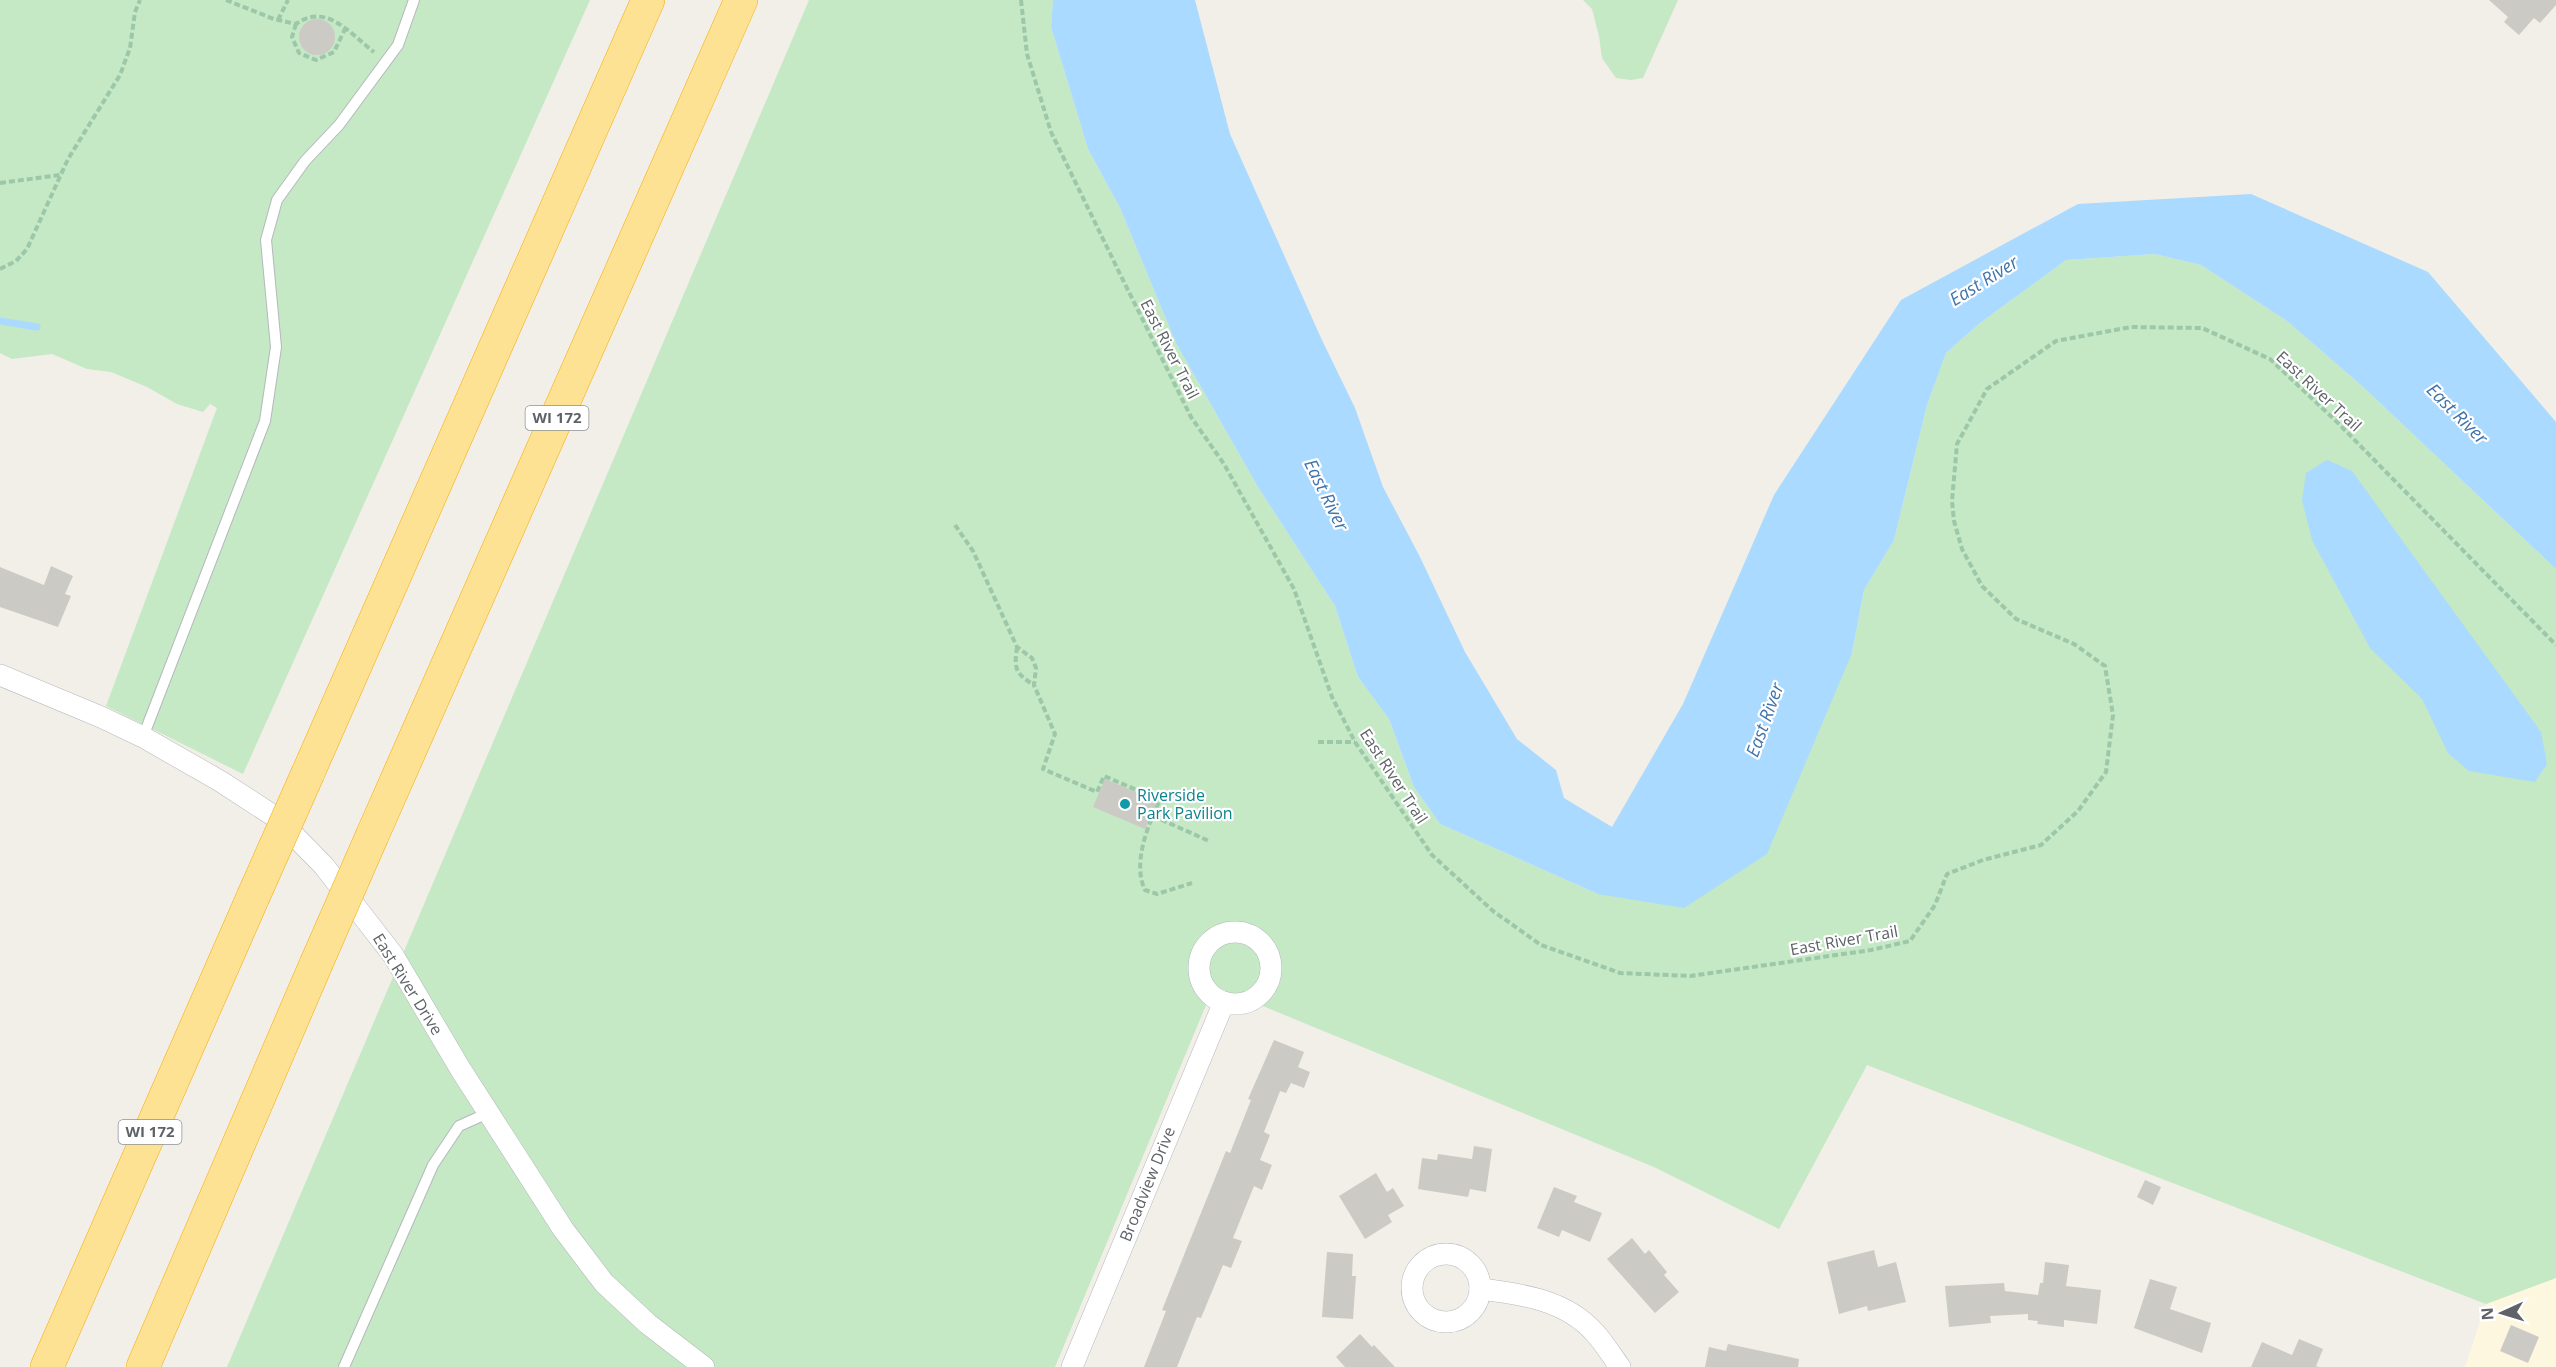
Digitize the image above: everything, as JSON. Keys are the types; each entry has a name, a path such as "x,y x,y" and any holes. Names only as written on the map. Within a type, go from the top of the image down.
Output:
{"highway":[{"name":"WI 172","path":"46,1367 648,0"},
{"name":"WI 172","path":"143,1367 316,964 741,0"}],"street":[{"name":"East River Drive","path":"0,675 143,737 220,781 277,818 324,866 393,955 488,1113 563,1229 604,1283 648,1324 704,1367"},
{"name":"Broadview Drive","path":"1072,1367 1224,1002"},
{"path":"1480,1289 1548,1301 1573,1314 1595,1332 1620,1367"}],"lane":[{"path":"143,737 265,421 276,347 266,240 277,200 305,161 339,125 398,45 414,0"},
{"path":"344,1367 433,1165 459,1126 488,1113"}],"path":[{"path":"0,269 16,261 27,249 60,175 120,75 130,48 135,12 140,0"},
{"path":"226,0 278,20 296,24"},
{"path":"278,20 288,0"},
{"name":"East River Trail","path":"1021,0 1027,54 1052,132 1191,417 1224,464 1294,589 1332,697 1355,742 1432,855 1493,911 1541,945 1620,973 1690,976 1871,950 1910,941 1935,905 1947,873 1983,860 2041,845 2078,811 2106,772 2114,715 2105,666 2074,644 2016,619 1982,586 1962,549 1954,521 1952,501 1957,444 1987,389 2056,341 2131,327 2202,328 2270,359 2343,428 2556,645"},
{"path":"345,29 334,52 316,60 299,53 292,37 296,24 306,16 321,15 334,20 386,62"},
{"path":"0,183 60,175"},
{"path":"955,525 974,551 1017,647 1032,658 1036,668 1034,685 1055,734 1043,769 1097,792 1104,776 1160,800 1144,835 1141,881 1145,890 1157,894 1192,883"},
{"path":"1017,647 1014,665 1019,676 1034,685"},
{"path":"1318,742 1355,742"},
{"path":"1153,816 1209,841"}],"shaded area":[{"path":"2556,1278 2556,1367 2465,1367 2486,1304"}],"green space":[{"path":"0,0 590,0 243,774 106,706 217,408 210,404 203,412 177,404 147,387 111,372 87,369 52,354 12,359 0,353"},
{"path":"809,0 1053,0 1051,27 1088,149 1120,208 1176,343 1258,487 1335,606 1358,677 1389,719 1414,787 1440,824 1598,894 1852,653 1864,590 1894,540 1927,405 1946,353 1980,323 2066,260 2155,254 2201,265 2287,321 2362,386 2556,569 2556,1278 2486,1304 1867,1065 1779,1229 1654,1167 1214,986 1055,1367 227,1367"},
{"path":"1583,0 1678,0 1643,78 1631,80 1616,78 1602,58 1592,9"}],"water":[{"name":"East River","path":"1053,0 1195,0 1230,134 1321,338 1355,408 1383,487 1419,555 1465,652 1517,739 1556,770 1564,798 1612,827 1683,704 1774,495 1901,300 2078,204 2251,194 2428,272 2556,422 2556,569 2362,386 2287,321 2201,265 2155,254 2066,260 1980,323 1946,353 1927,405 1894,540 1864,590 1852,653 1767,854 1684,908 1598,894 1440,824 1414,787 1389,719 1358,677 1335,606 1258,487 1176,343 1120,208 1088,149 1051,27"},
{"path":"2327,460 2352,471 2541,732 2547,764 2535,782 2469,771 2448,753 2422,699 2370,648 2312,540 2302,500 2306,473"}],"building":[{"path":"2489,0 2556,0 2556,5 2540,23 2534,18 2519,35 2504,22 2508,17"},
{"path":"317,19 330,24 335,37 330,50 317,55 304,50 299,37 304,24"},
{"path":"51,566 73,576 65,594 71,596 58,627 0,607 0,567 44,585"},
{"name":"Riverside Park Pavilion","path":"1105,779 1157,801 1145,829 1093,807"},
{"path":"1274,1040 1304,1052 1298,1067 1310,1072 1304,1088 1291,1083 1286,1093 1280,1091 1264,1132 1270,1135 1260,1160 1272,1165 1262,1190 1254,1186 1233,1238 1242,1241 1231,1268 1223,1265 1201,1318 1197,1317 1177,1367 1144,1367 1166,1311 1162,1310 1226,1151 1230,1153 1251,1100 1248,1099"},
{"path":"1474,1146 1492,1149 1486,1192 1470,1189 1468,1197 1418,1189 1422,1158 1437,1160 1438,1154 1472,1159"},
{"path":"1376,1173 1387,1192 1393,1188 1404,1206 1388,1215 1392,1222 1365,1239 1339,1196"},
{"path":"2145,1180 2161,1187 2153,1205 2137,1197"},
{"path":"1554,1187 1577,1196 1574,1202 1602,1213 1590,1242 1562,1230 1559,1237 1537,1228"},
{"path":"1632,1238 1645,1254 1649,1250 1667,1272 1664,1275 1679,1292 1655,1313 1607,1259"},
{"path":"1874,1250 1878,1267 1896,1262 1906,1302 1868,1311 1867,1306 1839,1314 1827,1262"},
{"path":"1327,1252 1353,1254 1352,1276 1356,1276 1353,1319 1322,1317"},
{"path":"2045,1262 2069,1265 2066,1286 2101,1290 2097,1324 2064,1320 2064,1327 2037,1324 2038,1321 2028,1320 2028,1314 1990,1316 1991,1323 1949,1327 1945,1286 2004,1283 2005,1291 2038,1295 2040,1283 2043,1283"},
{"path":"2150,1279 2177,1287 2170,1309 2211,1323 2202,1353 2134,1328"},
{"path":"2511,1325 2539,1337 2528,1363 2500,1351"},
{"path":"1360,1334 1395,1367 1345,1367 1336,1357"},
{"path":"2299,1339 2323,1349 2316,1366 2319,1367 2251,1367 2262,1342 2292,1355"},
{"path":"1728,1344 1799,1359 1798,1367 1705,1367 1709,1347 1726,1351"}],"waterway":[{"path":"0,321 37,327"}],"place":[{"name":"Riverside Park Pavilion","path":"1125,804"}]}
